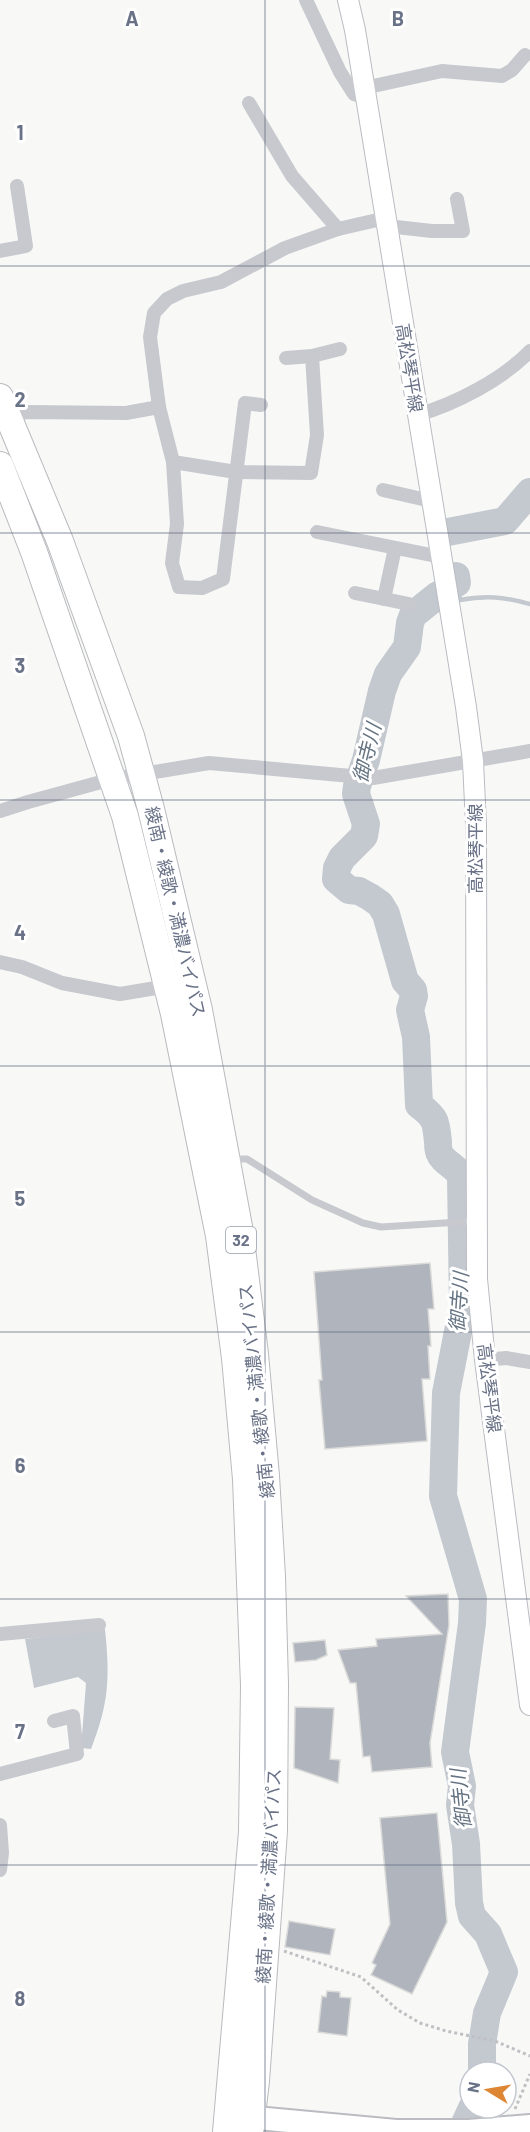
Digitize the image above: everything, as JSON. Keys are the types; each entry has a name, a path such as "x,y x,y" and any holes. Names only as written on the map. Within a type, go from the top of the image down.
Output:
{"highway":[{"name":"綾南・綾歌・満濃バイパス","path":"3,411 60,541 131,736 199,1011 240,1232 255,1354 266,1476 275,1684 274,1831 266,1948 239,2124"},
{"name":"綾南・綾歌・満濃バイパス","path":"0,465 34,552 125,816 168,986 219,1236 235,1358 247,1501 254,1684 252,1832 239,2124"}],"main road":[{"name":"高松琴平線","path":"348,0 466,707 473,761 476,825 472,1221 485,1360 530,1705"},
{"path":"239,2124 444,2131 520,2127"}],"street":[{"path":"306,0 340,72 354,94 365,93 442,70 502,76 512,70 525,55"},
{"path":"249,103 292,176 338,229"},
{"path":"0,251 26,246 17,186"},
{"path":"261,405 245,403 223,579 202,588 179,587 172,563 177,524 173,462 159,407 150,337 154,313 167,299 183,291 221,282 285,248 338,229 386,222 432,231 463,231 456,199"},
{"path":"286,357 312,356 340,349"},
{"path":"417,415 441,408 477,388 519,362 530,351"},
{"path":"173,462 236,472 311,473 317,435 312,356"},
{"path":"3,411 126,413 159,407"},
{"path":"383,489 432,501"},
{"path":"317,532 441,557"},
{"path":"384,599 395,548"},
{"path":"356,593 408,604"},
{"path":"0,811 112,779 209,763 373,778 530,752"},
{"path":"0,962 22,967 62,983 120,994 168,986"},
{"path":"485,1360 506,1358 530,1362"},
{"path":"0,1634 99,1625"},
{"path":"0,1774 76,1754 73,1716 54,1721"},
{"path":"0,1825 2,1853 0,1870"}],"lane":[{"path":"226,1159 247,1159 312,1200 363,1223 381,1227 472,1221"}],"path":[{"path":"266,1948 285,1951 361,1977 398,2010 420,2022 446,2031 480,2037 530,2056"},
{"path":"520,2127 516,2107 530,2074"}],"shaded area":[{"path":"105,1629 108,1676 105,1704 91,1749 81,1748 86,1683 78,1677 34,1688 25,1639"}],"building":[{"path":"430,1263 434,1309 428,1309 431,1346 428,1346 430,1379 422,1379 427,1441 325,1449 314,1272"},
{"path":"448,1594 449,1625 430,1743 432,1767 372,1772 370,1756 363,1757 356,1683 350,1683 338,1650 377,1646 376,1639 442,1634 406,1596"},
{"path":"325,1640 327,1655 316,1660 295,1662 293,1643"},
{"path":"295,1707 334,1708 330,1759 340,1760 338,1783 294,1768"},
{"path":"437,1813 447,1922 412,1994 371,1975 376,1965 372,1963 390,1924 380,1818"},
{"path":"289,1921 335,1929 330,1955 285,1947"},
{"path":"327,1991 340,1992 340,1997 351,1998 347,2036 318,2032 322,1996 326,1997"}],"waterway":[{"name":"御寺川","path":"448,532 505,521 530,492"},
{"name":"御寺川","path":"455,584 457,583 456,576"},
{"path":"457,583 460,600 495,598 530,604"},
{"name":"御寺川","path":"438,595 413,615 407,647 388,674 357,786 356,794 366,824 364,836 342,858 337,868 336,879 349,890 359,891 370,897 380,904 386,914 405,981 413,990 414,996 410,1010 416,1037 419,1105 434,1120 441,1156 461,1177 463,1306 446,1393 443,1496 473,1599 472,1623 455,1752 462,1786 460,1805 466,1844 469,1903 472,1916 488,1934 504,1972 487,2013 482,2060"},
{"name":"御寺川","path":"461,2132 466,2120"}]}
